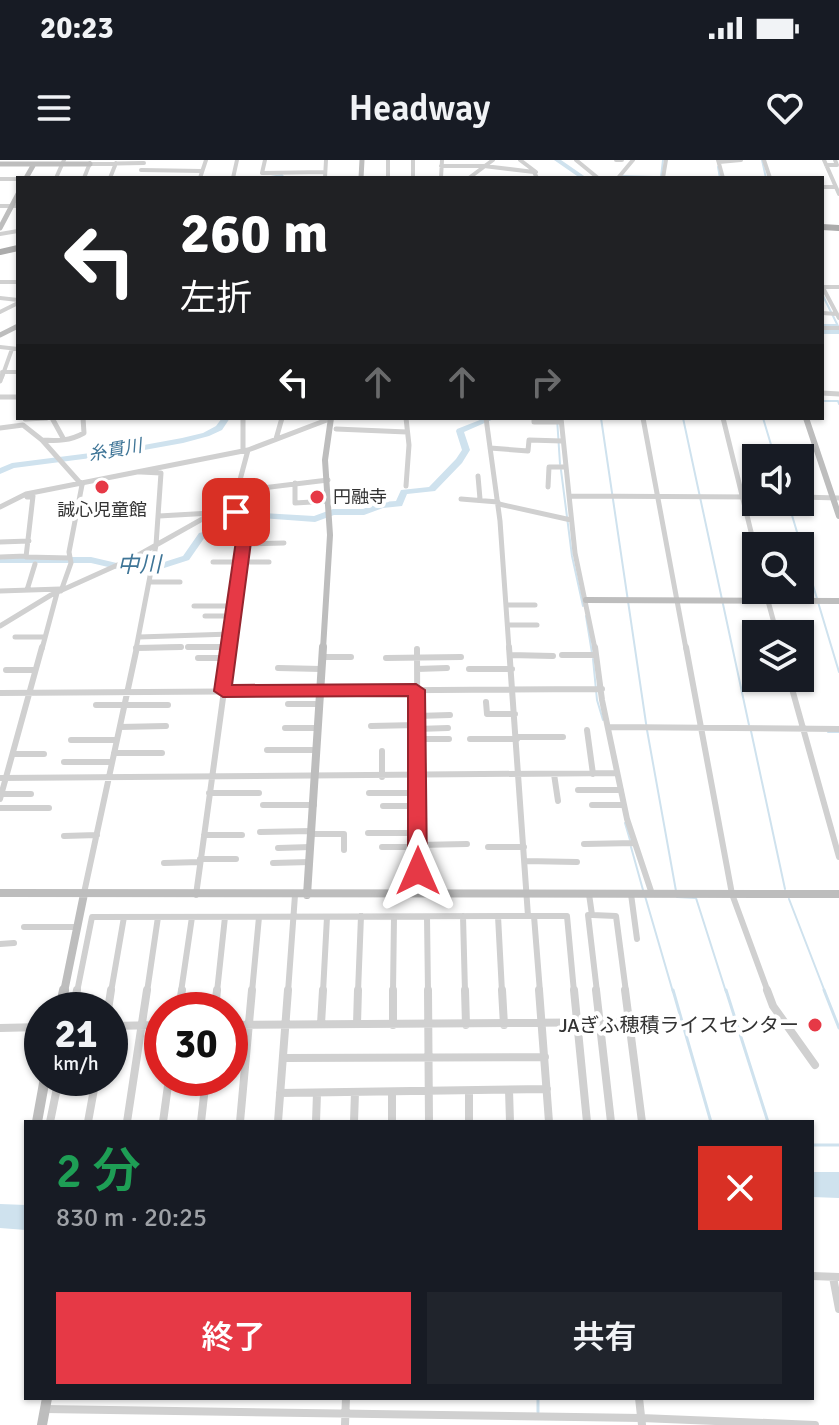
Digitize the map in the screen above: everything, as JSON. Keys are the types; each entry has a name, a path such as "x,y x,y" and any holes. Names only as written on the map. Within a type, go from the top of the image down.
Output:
{"street":[{"path":"201,176 206,160"},
{"path":"265,160 261,175 290,176 325,175 326,160"},
{"path":"472,176 493,160"},
{"path":"520,160 537,176"},
{"path":"576,160 596,176"},
{"path":"620,160 632,161"},
{"path":"719,161 741,160"},
{"path":"825,162 837,165 835,160"},
{"path":"0,164 144,162 140,176"},
{"path":"825,162 839,194"},
{"path":"441,163 467,163 534,172 537,176"},
{"path":"141,170 202,171"},
{"path":"522,176 523,172"},
{"path":"824,187 836,187"},
{"path":"0,206 15,206"},
{"path":"1,225 15,206"},
{"path":"824,291 838,316"},
{"path":"832,305 839,305"},
{"path":"0,347 15,349 0,381"},
{"path":"51,420 63,438"},
{"path":"42,440 66,441 80,436 84,433 83,420"},
{"path":"0,626 60,591 156,545 229,504 237,491 246,450 243,420"},
{"path":"276,439 281,420"},
{"path":"0,507 21,496 246,450 327,420"},
{"path":"307,895 330,514 325,460 332,420"},
{"path":"406,420 406,486"},
{"path":"486,420 498,503 525,861 549,1120"},
{"path":"534,420 561,420 569,520 617,773 652,894"},
{"path":"643,420 732,894 773,1006 815,1065"},
{"path":"569,496 742,497 723,420"},
{"path":"807,420 836,498 839,516"},
{"path":"0,428 24,421 82,485"},
{"path":"336,429 407,432"},
{"path":"490,448 528,451 529,440 562,441"},
{"path":"141,472 161,473 184,462"},
{"path":"548,487 549,467 565,467"},
{"path":"64,992 150,582 161,473"},
{"path":"478,476 480,499"},
{"path":"237,491 328,480"},
{"path":"295,483 295,503 329,501"},
{"path":"31,794 1,795 3,778 13,754 44,637 71,560 69,552 82,485"},
{"path":"21,496 33,496 26,556"},
{"path":"814,497 836,498"},
{"path":"461,499 480,499 569,520"},
{"path":"196,895 246,525 229,504"},
{"path":"520,517 523,509"},
{"path":"159,516 263,510"},
{"path":"545,526 548,516"},
{"path":"0,542 29,541"},
{"path":"244,544 284,543"},
{"path":"0,557 71,560"},
{"path":"213,562 269,562"},
{"path":"27,590 35,564"},
{"path":"150,582 180,582"},
{"path":"0,591 60,591"},
{"path":"586,600 742,600"},
{"path":"814,601 839,601"},
{"path":"506,605 535,605"},
{"path":"194,606 235,606"},
{"path":"205,616 234,616"},
{"path":"508,625 537,625"},
{"path":"139,637 231,634"},
{"path":"15,637 44,637"},
{"path":"136,648 229,647"},
{"path":"417,649 418,894"},
{"path":"510,655 553,656"},
{"path":"562,655 596,655"},
{"path":"322,657 351,657"},
{"path":"386,658 461,657"},
{"path":"198,658 227,658"},
{"path":"278,668 321,669"},
{"path":"417,669 447,668"},
{"path":"469,669 512,669"},
{"path":"6,670 35,670"},
{"path":"0,693 602,689"},
{"path":"793,692 839,857"},
{"path":"486,702 487,714 515,714"},
{"path":"288,704 319,704"},
{"path":"96,705 168,705"},
{"path":"417,716 450,715"},
{"path":"120,727 166,726"},
{"path":"371,726 448,728"},
{"path":"610,727 839,729"},
{"path":"285,728 318,728"},
{"path":"587,730 593,774"},
{"path":"470,739 563,737"},
{"path":"417,739 449,739"},
{"path":"71,740 117,740"},
{"path":"267,750 317,750"},
{"path":"382,751 382,777"},
{"path":"114,753 162,753"},
{"path":"13,754 44,754"},
{"path":"64,762 112,762"},
{"path":"3,778 617,773"},
{"path":"554,774 558,801"},
{"path":"578,790 621,790"},
{"path":"209,793 259,793"},
{"path":"369,793 417,793"},
{"path":"263,805 314,805"},
{"path":"592,805 624,805"},
{"path":"383,806 418,806"},
{"path":"0,808 49,808"},
{"path":"260,832 344,834 344,850"},
{"path":"368,833 418,833"},
{"path":"64,836 97,835"},
{"path":"204,835 242,835"},
{"path":"584,844 635,843"},
{"path":"382,847 467,844"},
{"path":"278,848 311,847"},
{"path":"488,847 524,847"},
{"path":"164,863 236,859"},
{"path":"525,861 577,862"},
{"path":"273,863 310,862"},
{"path":"0,893 839,894"},
{"path":"589,894 592,915"},
{"path":"631,894 637,939"},
{"path":"278,1120 295,895"},
{"path":"611,1120 588,915 616,916 642,1120"},
{"path":"357,1024 361,916"},
{"path":"463,916 466,1025"},
{"path":"498,916 504,1025"},
{"path":"77,992 92,917 567,916 587,1120"},
{"path":"111,992 124,917"},
{"path":"127,1120 158,917"},
{"path":"182,992 192,917"},
{"path":"217,992 225,917"},
{"path":"240,1120 259,917"},
{"path":"321,1024 327,917"},
{"path":"393,1025 394,917"},
{"path":"427,917 429,1120"},
{"path":"24,927 77,927"},
{"path":"0,944 14,943"},
{"path":"249,1025 630,1022"},
{"path":"128,1025 141,1025"},
{"path":"0,1028 24,1027"},
{"path":"283,1058 545,1057"},
{"path":"280,1093 547,1089"},
{"path":"509,1090 510,1120"},
{"path":"469,1091 469,1120"},
{"path":"354,1120 355,1092"},
{"path":"392,1092 392,1120"},
{"path":"316,1120 317,1093"},
{"path":"37,1120 42,1096"},
{"path":"50,1120 55,1096"},
{"path":"88,1120 93,1096"},
{"path":"163,1120 167,1096"},
{"path":"201,1120 204,1096"},
{"path":"814,1276 836,1277 839,1309"},
{"path":"345,1420 346,1400"},
{"path":"639,1400 641,1422"},
{"path":"42,1425 46,1403 345,1420 815,1425"}],"water":[{"path":"814,1172 839,1172 839,1198 814,1197"},
{"path":"0,1204 24,1205 24,1230 0,1228"}],"waterway":[{"name":"糸貫川","path":"557,160 581,176"},
{"path":"661,176 663,160"},
{"path":"762,160 766,176"},
{"path":"718,167 720,176"},
{"path":"276,176 283,176"},
{"path":"824,298 838,326"},
{"path":"824,325 836,325"},
{"name":"中川","path":"824,332 839,332"},
{"path":"824,401 838,401 839,404"},
{"name":"糸貫川","path":"0,471 12,466 183,440 219,428 225,420"},
{"name":"中川","path":"0,560 91,560 121,567 149,561 161,566 186,558 202,535 228,529 246,514 315,519 333,512 364,512 382,505 399,504 404,492 432,489 466,450 460,431 487,420"},
{"path":"557,420 560,464"},
{"path":"601,420 647,730 676,891"},
{"path":"683,420 749,725"},
{"path":"764,420 771,444"},
{"path":"561,470 572,556 583,606"},
{"path":"792,516 839,672"},
{"path":"586,616 592,653"},
{"path":"593,659 597,700 603,720"},
{"path":"751,731 785,889"},
{"path":"828,732 839,732"},
{"path":"625,823 630,840"},
{"path":"631,847 643,890"},
{"path":"645,896 673,992"},
{"path":"677,897 696,898 726,992"},
{"path":"789,899 825,992"},
{"path":"673,990 710,1120"},
{"path":"726,990 767,1120"},
{"path":"824,990 839,1028"},
{"path":"814,1145 839,1145"},
{"path":"538,1400 538,1412"}],"place":[{"name":"誠心児童館","path":"102,487"},
{"name":"円融寺","path":"317,497"},
{"name":"JAぎふ穂積ライスセンター","path":"815,1025"}],"route":[{"path":"236,512 246,527 223,691 416,690 418,871"}]}
